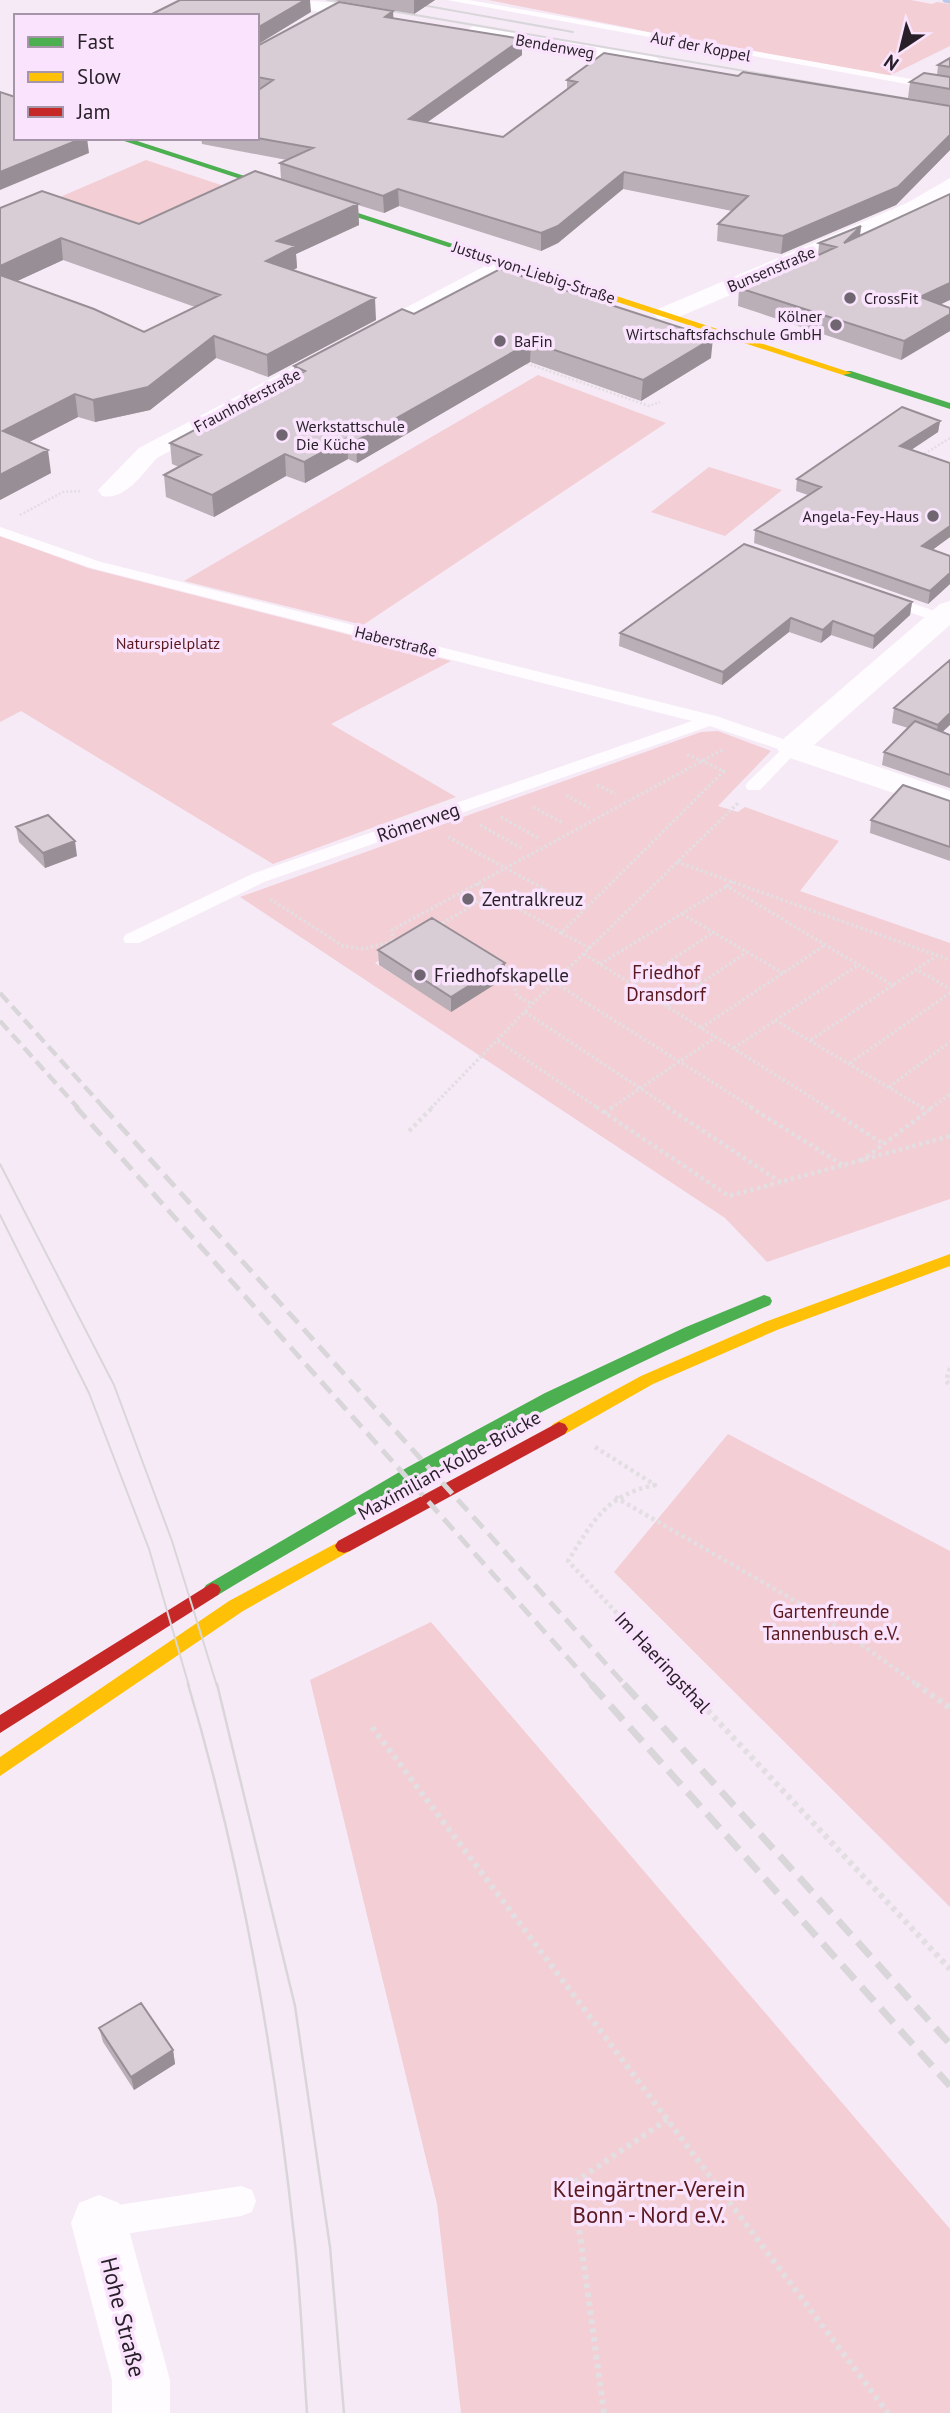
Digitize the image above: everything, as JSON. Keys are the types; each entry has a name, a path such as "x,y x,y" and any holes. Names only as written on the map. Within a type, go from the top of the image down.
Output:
{"street":[{"path":"285,0 400,20"},
{"path":"315,21 335,9"},
{"name":"Bendenweg","path":"451,28 673,67"},
{"name":"Justus-von-Liebig-Straße","path":"126,140 950,406"},
{"name":"Bunsenstraße","path":"666,314 915,208 950,184"},
{"name":"Fraunhoferstraße","path":"111,490 148,453 504,263"},
{"path":"945,614 792,748 950,802"},
{"name":"Maximilian-Kolbe-Brücke","path":"0,1768 236,1606 647,1380 771,1326 950,1259"},
{"name":"Maximilian-Kolbe-Brücke","path":"0,1726 77,1672 219,1585 438,1458 629,1357 775,1298"},
{"name":"Hohe Straße","path":"99,2222 141,2380 141,2413"}],"lane":[{"name":"Auf der Koppel","path":"452,0 619,28 688,45 950,89"},
{"name":"Haberstraße","path":"5,527 109,569 710,720 792,748"},
{"path":"875,596 945,614"},
{"name":"Römerweg","path":"132,939 247,883 710,720"},
{"path":"754,786 792,748"},
{"path":"99,2222 241,2201"}],"path":[{"path":"523,362 649,406 660,402"},
{"path":"921,456 950,438"},
{"path":"5,527 63,492 111,490"},
{"path":"393,941 392,930 752,733"},
{"path":"561,933 724,771 682,752"},
{"path":"606,778 593,783 615,794"},
{"path":"410,1131 532,1004 754,786"},
{"path":"572,790 562,793 589,808"},
{"path":"540,801 529,804 563,823"},
{"path":"508,812 497,815 538,838"},
{"path":"486,819 476,822 522,848"},
{"path":"454,830 442,834 583,910"},
{"path":"677,862 950,960"},
{"path":"600,964 727,887 732,881"},
{"path":"247,883 343,946 364,949 404,938"},
{"path":"477,884 590,948"},
{"path":"727,887 894,986"},
{"path":"446,934 436,928 491,894"},
{"path":"682,914 783,973"},
{"path":"634,985 714,932"},
{"path":"701,1028 825,945"},
{"path":"667,1006 747,952"},
{"path":"584,954 884,1144"},
{"path":"811,1040 919,971 938,955"},
{"path":"489,959 510,971 517,996 532,1004"},
{"path":"733,1048 858,965"},
{"path":"850,1063 950,991 919,971"},
{"path":"555,983 846,1167"},
{"path":"525,1012 782,1183"},
{"path":"775,1020 928,1111"},
{"path":"604,1113 716,1037"},
{"path":"498,1041 729,1196 846,1167 950,1136"},
{"path":"889,1087 950,1042"},
{"path":"859,1163 950,1094"},
{"path":"950,1368 946,1381 950,1385"},
{"path":"588,1442 655,1485 631,1488 614,1496"},
{"path":"614,1496 825,1618 950,1708"},
{"name":"Im Haeringsthal","path":"614,1496 568,1561 950,1969"},
{"path":"372,1727 888,2413"},
{"path":"604,2413 573,2183 667,2120"}],"green space":[{"path":"488,0 937,2 950,4 950,46 887,77 693,44 630,28"},
{"path":"146,160 224,186 125,230 46,203"},
{"path":"538,375 666,423 363,625 184,581"},
{"path":"709,467 782,490 725,536 651,512"},
{"name":"Naturspielplatz","path":"0,536 88,568 451,661 331,724 456,797 273,864 21,711 0,722"},
{"name":"Friedhof Dransdorf","path":"718,731 771,751 718,806 738,812 745,807 839,841 800,891 950,943 950,1199 767,1262 725,1218 240,897 701,732","holes":["400,948 451,1011 375,963"]},
{"name":"Gartenfreunde Tannenbusch e.V.","path":"728,1434 950,1551 950,1907 614,1572"},
{"name":"Kleingärtner-Verein Bonn - Nord e.V.","path":"431,1622 950,2229 950,2413 461,2413 437,2204 310,1680"}],"building":[{"path":"180,0 305,0 259,27 259,14 152,14"},
{"path":"339,2 393,11 385,17 522,39 409,119 503,137 577,82 567,80 604,53 738,76 743,72 950,106 950,135 898,187 783,236 718,224 748,196 624,172 558,226 541,233 398,189 383,196 280,163 313,148 259,138 259,90 273,80 259,77 259,45"},
{"path":"950,58 950,67 938,65"},
{"path":"924,73 950,77 950,89 910,82"},
{"path":"0,92 14,97 14,140 78,140 0,172"},
{"path":"255,171 358,204 277,241 296,246 266,261 375,298 267,355 214,336 148,387 93,400 75,394 3,431 48,450 0,475 0,275 94,309 144,332 220,295 61,238 0,266 0,208 42,191 139,224"},
{"path":"950,194 950,283 920,297 950,308 950,314 904,341 739,288 804,254 808,260 836,247 819,243 861,226 844,243"},
{"path":"500,269 713,338 643,380 531,342 356,441 347,438 304,462 285,454 212,495 164,475 201,455 170,443 305,371 294,366 402,309 414,314"},
{"path":"902,407 940,421 900,446 950,463 950,526 922,546 950,556 950,573 930,591 755,530 821,487 797,479"},
{"path":"744,544 912,602 874,636 833,621 823,630 791,618 723,672 620,633"},
{"path":"950,660 950,713 938,725 894,708"},
{"path":"915,721 950,735 950,775 884,752"},
{"path":"903,785 950,801 950,847 871,820"},
{"path":"48,815 75,841 43,853 16,827"},
{"path":"432,918 505,963 451,997 378,950"},
{"path":"141,2003 173,2050 131,2077 99,2028"}],"waterway":[{"path":"945,0 950,1"}],"tram line":[{"path":"327,0 950,106"},
{"path":"394,0 573,32"},
{"path":"0,1164 114,1385 172,1541 217,1686"},
{"path":"0,1215 89,1393 149,1549 189,1686"},
{"path":"188,1684 225,1821 267,2032 295,2244 307,2413"},
{"path":"217,1684 295,2006 330,2247 344,2413"}],"railway":[{"path":"0,993 104,1108"},
{"path":"0,1021 78,1108"},
{"path":"76,1107 593,1686"},
{"path":"103,1107 626,1686"},
{"path":"591,1684 950,2086"},
{"path":"624,1684 950,2044"}],"traffic: fast":[{"path":"125,140 540,274"},
{"path":"847,373 950,406"},
{"path":"212,1590 346,1510 482,1434 621,1363 764,1301"}],"traffic: slow":[{"path":"540,274 847,373"},
{"path":"559,1429 647,1380 771,1326 950,1260"},
{"path":"0,1768 236,1606 344,1546"}],"traffic: jam":[{"path":"344,1546 559,1429"},
{"path":"0,1725 212,1590"}],"place":[{"name":"CrossFit","path":"850,298"},
{"name":"Kölner Wirtschaftsfachschule GmbH","path":"836,325"},
{"name":"BaFin","path":"500,341"},
{"name":"Werkstattschule Die Küche","path":"282,435"},
{"name":"Angela-Fey-Haus","path":"933,516"},
{"name":"Zentralkreuz","path":"468,899"},
{"name":"Friedhofskapelle","path":"420,975"}]}
